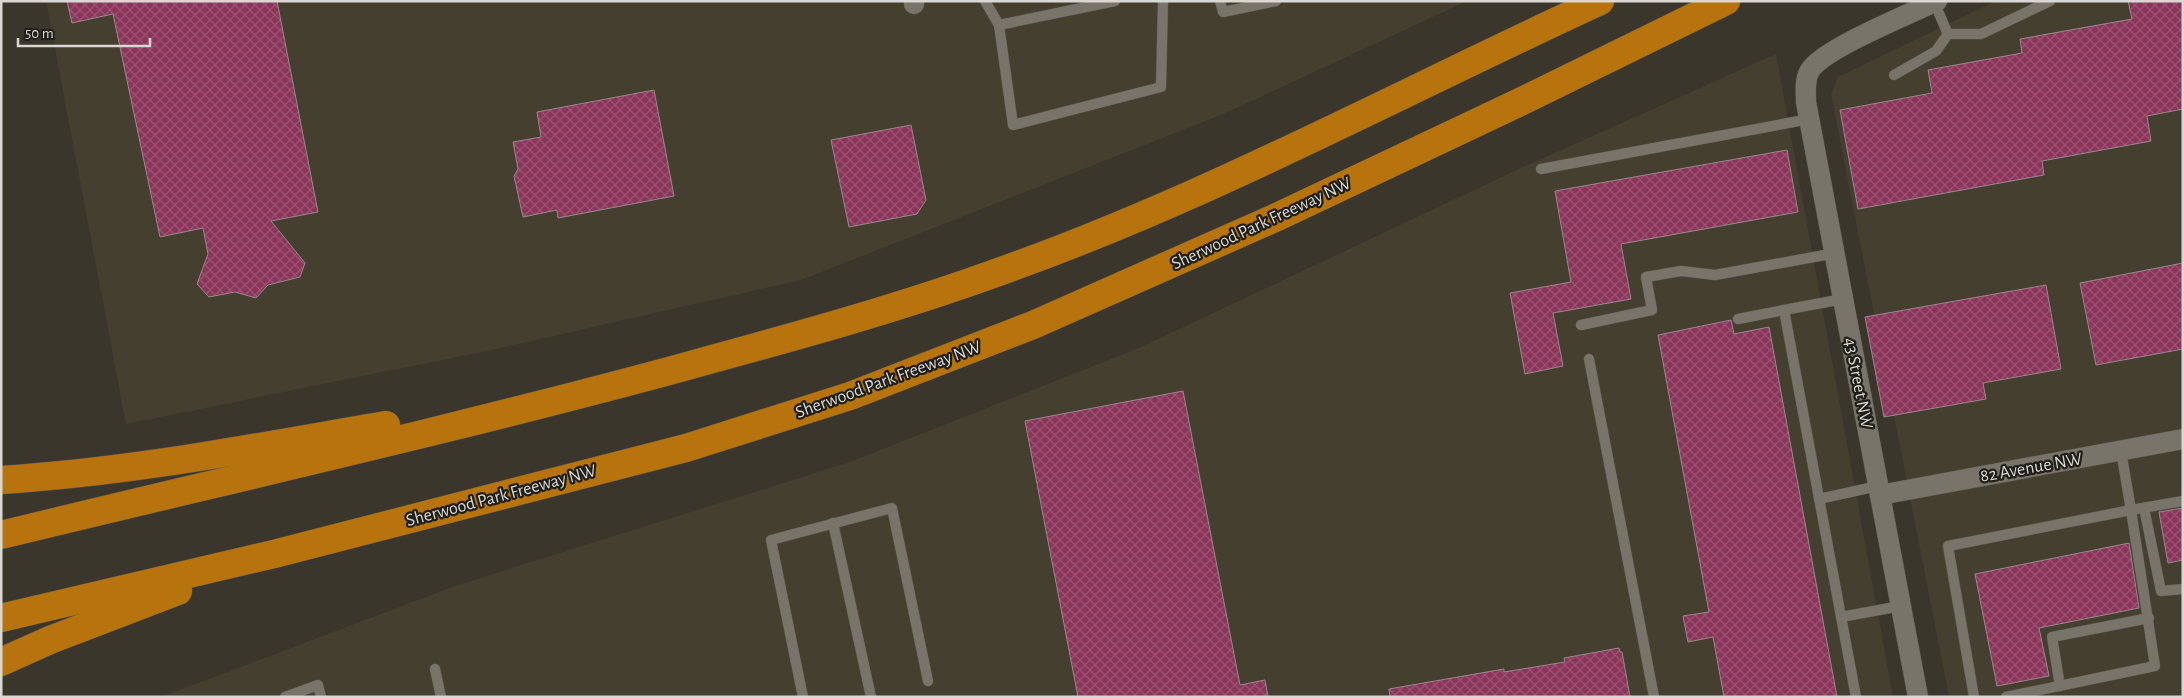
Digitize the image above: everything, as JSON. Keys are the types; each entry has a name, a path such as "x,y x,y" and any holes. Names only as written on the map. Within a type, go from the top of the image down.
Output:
{"highway":[{"path":"1,535 551,402 865,316 1029,261 1178,200 1600,1"},
{"name":"Sherwood Park Freeway NW","path":"1,618 274,554 686,448 850,396 1032,326 1277,217 1518,103 1726,1"},
{"path":"1,480 89,472 181,459 417,419 551,402"},
{"path":"1,662 50,640 274,554"}],"street":[{"name":"43 Street NW","path":"1918,697 1805,87 1811,69 1833,51 1936,2"},
{"name":"82 Avenue NW","path":"1879,491 2183,439"}],"lane":[{"path":"985,1 999,25 1013,125 1161,87 1163,1"},
{"path":"999,25 1115,1"},
{"path":"1220,1 1223,12 1276,1"},
{"path":"1948,34 1981,34 2050,1"},
{"path":"1936,2 1948,34"},
{"path":"1894,75 1936,52 1948,34"},
{"path":"1541,169 1810,119"},
{"path":"1581,325 1652,310 1646,277 1681,271 1715,275 1836,252"},
{"path":"1738,319 1843,299"},
{"path":"1784,310 1856,697"},
{"path":"1590,359 1654,697"},
{"path":"2006,697 2156,666 2121,451"},
{"path":"1819,499 1879,491"},
{"path":"1974,697 1948,546 2183,501"},
{"path":"803,697 771,540 892,508 928,681"},
{"path":"2144,508 2161,591 2183,589"},
{"path":"833,523 871,697"},
{"path":"1841,617 1901,606"},
{"path":"2060,686 2052,637 2149,618"},
{"path":"436,669 441,697"},
{"path":"285,697 318,685 321,697"}],"shaded area":[{"path":"46,1 1467,1 1226,113 801,280 482,352 126,424"},
{"path":"1996,1 2183,1 2183,697 1949,697 1831,94 1838,77"},
{"path":"1776,54 1893,697 161,697 455,586 850,462 1139,348 1521,168"}],"building":[{"path":"67,1 277,1 318,212 271,221 305,263 300,277 268,285 256,298 235,292 209,297 197,284 208,254 203,228 160,237 113,14 72,23"},
{"path":"2128,1 2183,1 2183,109 2147,116 2151,141 2042,161 2044,175 1858,209 1840,110 1932,93 1928,70 2022,53 2020,39 2132,19"},
{"path":"654,90 674,196 558,218 557,210 523,217 514,176 518,169 513,142 541,137 537,112"},
{"path":"911,125 926,200 917,214 849,227 831,140"},
{"path":"1787,150 1798,212 1621,244 1631,299 1553,313 1563,366 1525,374 1510,293 1571,282 1555,191"},
{"path":"2183,263 2183,349 2096,365 2080,283"},
{"path":"2046,285 2061,369 1983,383 1986,399 1884,417 1865,317"},
{"path":"1731,320 1734,334 1769,327 1837,697 1724,697 1713,637 1688,642 1683,616 1709,612 1658,335"},
{"path":"1183,391 1240,685 1265,680 1268,697 1078,697 1025,421"},
{"path":"2183,508 2183,560 2168,563 2159,512"},
{"path":"2129,543 2139,608 2039,628 2049,676 1997,686 1975,574"},
{"path":"1619,648 1620,652 1622,652 1630,697 1390,697 1389,689 1504,669 1504,672 1565,662 1564,658"}]}
